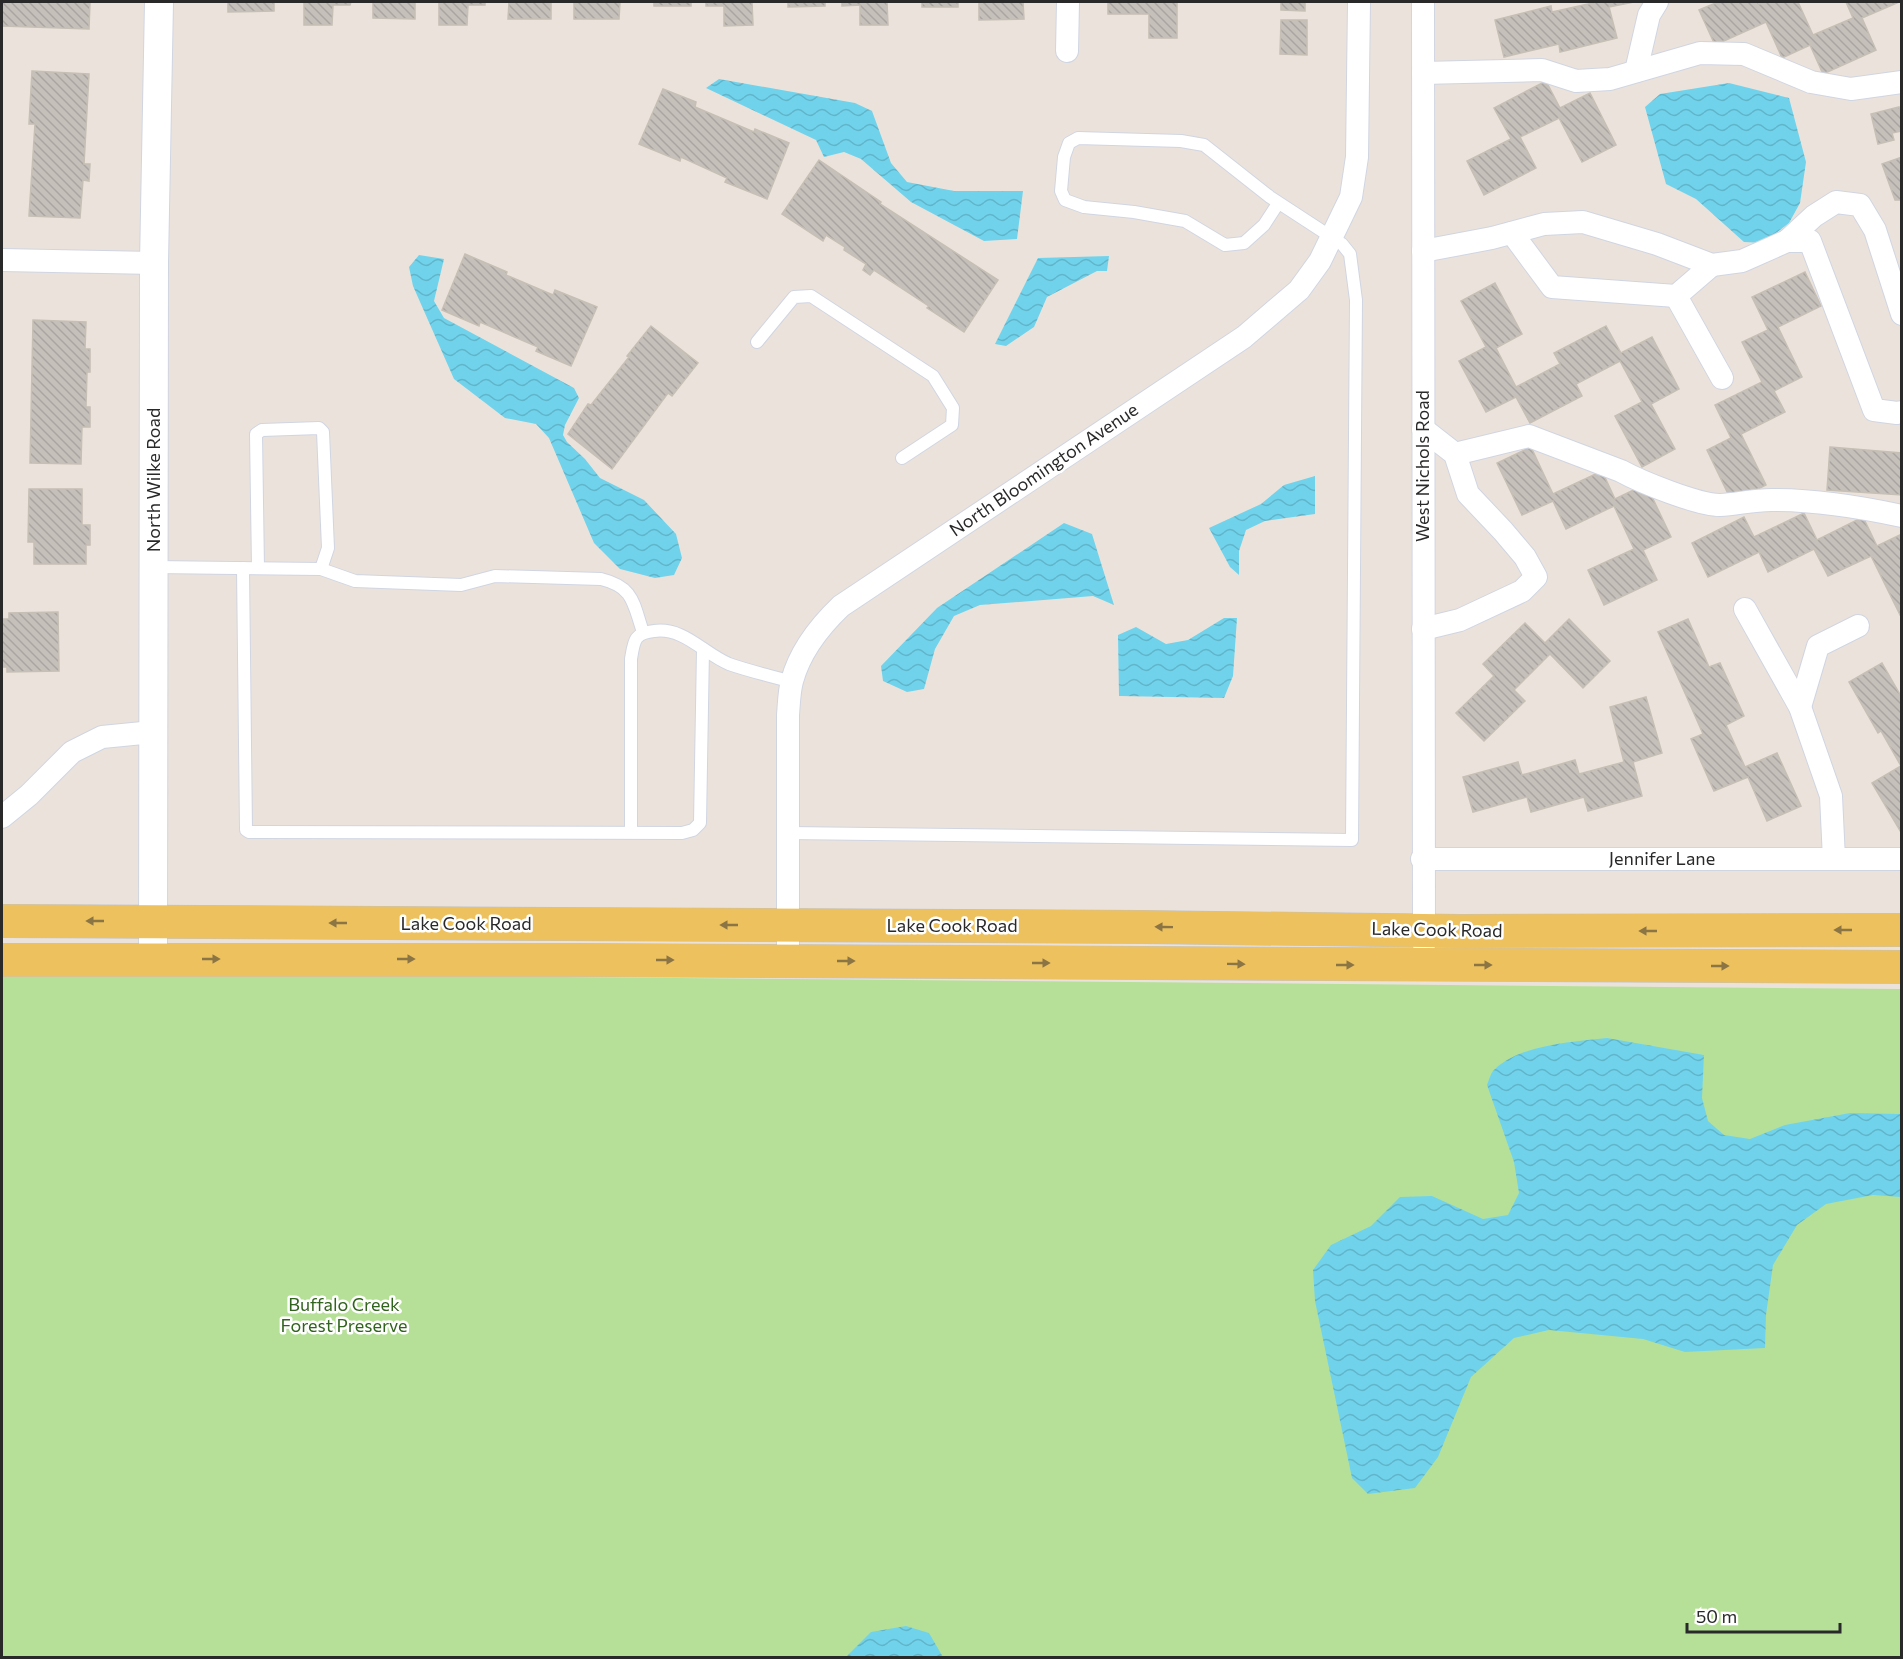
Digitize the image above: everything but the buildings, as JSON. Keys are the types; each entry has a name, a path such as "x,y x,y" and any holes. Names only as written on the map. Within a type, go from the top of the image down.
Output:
{"main road":[{"name":"Lake Cook Road","path":"2,921 1142,927 1423,931 1902,930"},
{"name":"Lake Cook Road","path":"2,960 153,958 1902,967"}],"street":[{"name":"North Wilke Road","path":"153,958 154,263 159,2"},
{"path":"1067,51 1068,2"},
{"name":"North Bloomington Avenue","path":"788,961 788,715 792,682 807,645 824,622 841,606 1245,337 1299,290 1320,261 1351,196 1357,157 1359,2"},
{"name":"West Nichols Road","path":"1423,2 1422,859 1424,964"},
{"path":"1636,71 1649,15 1657,2"},
{"path":"1423,73 1542,70 1576,81 1610,79 1700,53 1744,54 1811,82 1851,89 1902,82"},
{"path":"1512,233 1552,286 1676,296 1712,266 1742,261 1787,241 1814,216 1836,202 1860,205 1875,230 1902,314"},
{"path":"1423,251 1512,233 1544,224 1583,222 1657,244 1712,266"},
{"path":"1787,241 1810,241 1874,410 1902,412"},
{"path":"2,261 154,263"},
{"path":"1676,296 1722,378"},
{"path":"1423,429 1455,454 1468,494 1525,557 1536,577 1522,591 1460,620 1423,629"},
{"path":"1455,454 1529,436 1684,497 1718,505 1773,499 1842,504 1902,516"},
{"path":"1745,609 1800,706 1831,796 1834,859"},
{"path":"1800,706 1818,646 1858,626"},
{"path":"2,818 72,752 102,737 153,732"},
{"name":"Jennifer Lane","path":"1422,859 1902,859"}],"lane":[{"path":"788,834 1352,840 1356,300 1350,254 1341,244 1277,202 1204,145 1181,141 1078,138 1069,143 1064,157 1061,191 1065,200 1084,207 1134,212 1185,221 1225,245 1245,243 1264,225 1277,202"},
{"path":"757,342 794,297 811,296 933,376 953,408 952,425 902,458"},
{"path":"258,568 256,434 262,430 319,428 323,432 328,548 321,569"},
{"path":"153,567 321,569 356,581 461,585 495,576 601,579 615,583 630,594 644,632"},
{"path":"243,568 246,830 249,832 682,833 693,830 700,823 703,649"},
{"path":"631,832 631,659 634,641 644,632 666,629 684,636 728,663 792,682"}],"green space":[{"name":"Buffalo Creek Forest Preserve","path":"2,972 1901,989 1901,1657 2,1658"}],"water":[{"path":"719,79 855,103 872,111 891,163 907,182 954,191 1023,191 1017,239 984,241 911,202 861,159 844,152 824,157 816,140 706,88"},
{"path":"1729,83 1789,98 1806,162 1800,203 1789,223 1763,243 1744,242 1696,199 1666,184 1645,107 1660,94"},
{"path":"419,255 444,259 434,301 444,318 574,388 579,398 565,425 563,435 600,478 644,500 676,534 682,558 674,575 655,578 620,569 594,543 549,438 536,424 505,418 454,379 413,286 409,267"},
{"path":"1109,256 1107,271 1097,271 1047,297 1034,327 1006,346 995,344 1038,258"},
{"path":"1315,476 1315,514 1265,521 1246,530 1239,551 1239,575 1230,567 1209,528 1261,504 1284,485"},
{"path":"1064,523 1092,534 1114,605 1093,596 980,605 954,616 935,649 924,689 907,692 883,681 881,666 937,608"},
{"path":"1224,618 1237,618 1233,676 1224,698 1119,696 1118,635 1136,627 1166,644 1188,640"},
{"path":"1607,1038 1704,1055 1702,1098 1708,1121 1724,1135 1750,1139 1785,1125 1850,1113 1901,1114 1901,1197 1873,1195 1826,1204 1797,1225 1773,1265 1766,1315 1765,1348 1685,1352 1643,1339 1549,1330 1514,1338 1471,1377 1438,1457 1415,1488 1368,1494 1352,1478 1315,1301 1313,1270 1331,1245 1371,1226 1400,1197 1432,1196 1483,1219 1508,1215 1519,1193 1514,1162 1487,1085 1492,1072 1506,1061 1533,1049"},
{"path":"906,1626 929,1633 943,1657 846,1657 871,1632"}]}
